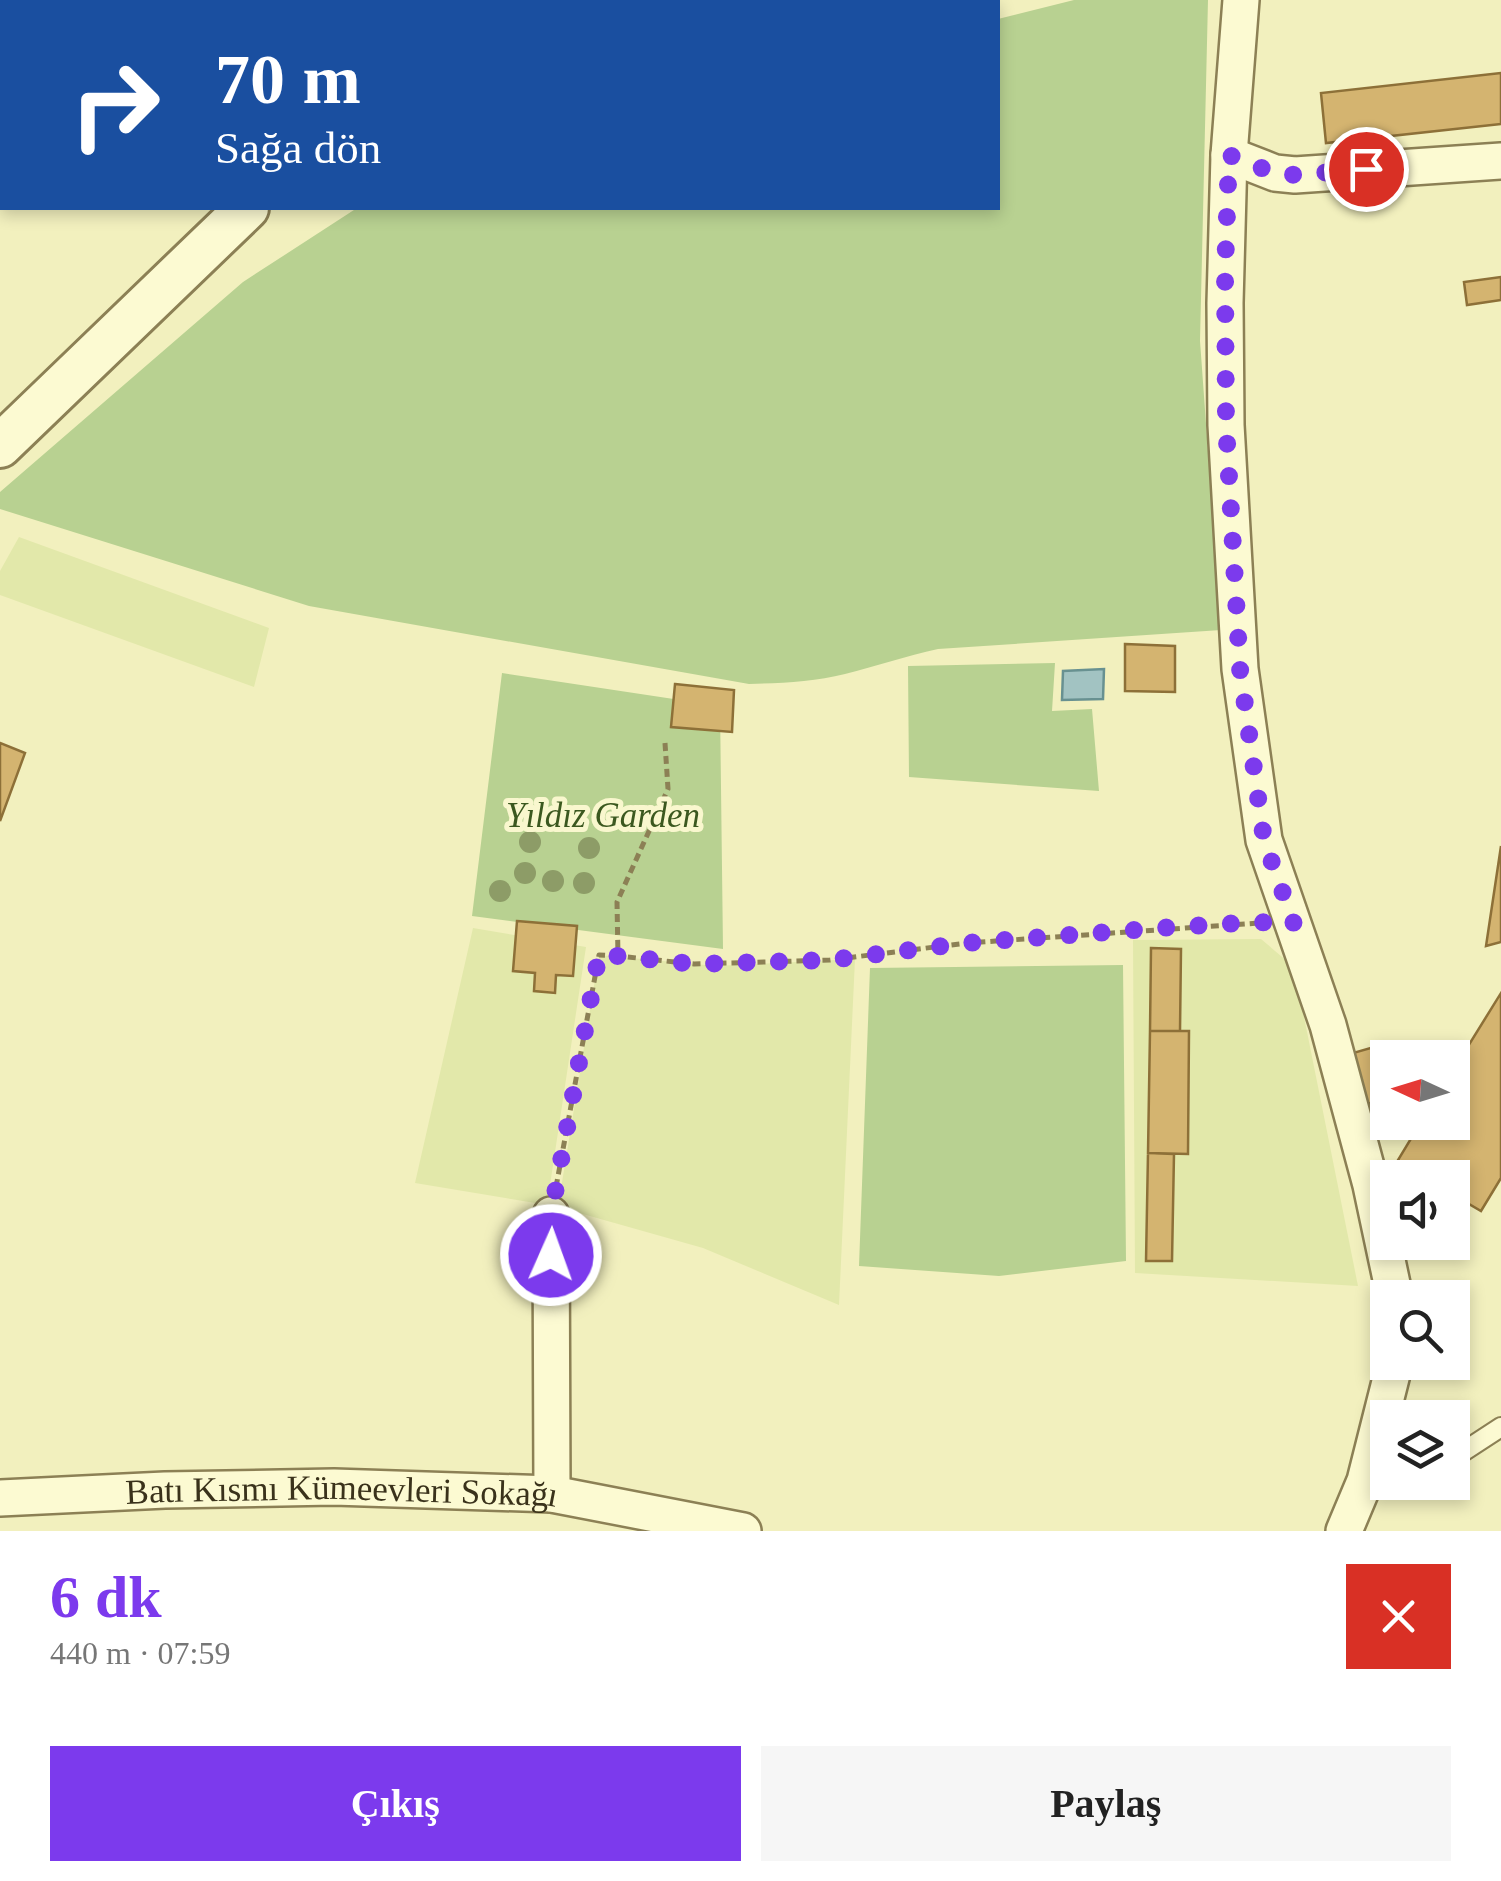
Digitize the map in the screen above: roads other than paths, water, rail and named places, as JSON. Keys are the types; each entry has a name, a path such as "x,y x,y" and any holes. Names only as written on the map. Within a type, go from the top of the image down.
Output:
{"street":[{"path":"1241,0 1225,272 1226,424 1240,669 1264,840 1328,1025 1392,1280"},
{"path":"1229,155 1274,173 1296,175 1501,161"},
{"path":"0,446 246,210"},
{"path":"551,1215 552,1494"},
{"path":"1344,1531 1365,1481 1390,1380"},
{"name":"Batı Kısmı Kümeevleri Sokağı","path":"0,1498 334,1487 552,1494 743,1531"}],"lane":[{"path":"1470,1446 1501,1426"}],"water":[{"path":"1104,669 1103,699 1062,700 1063,671"}],"park label":[{"name":"Yıldız Garden","path":"603,815"}]}
